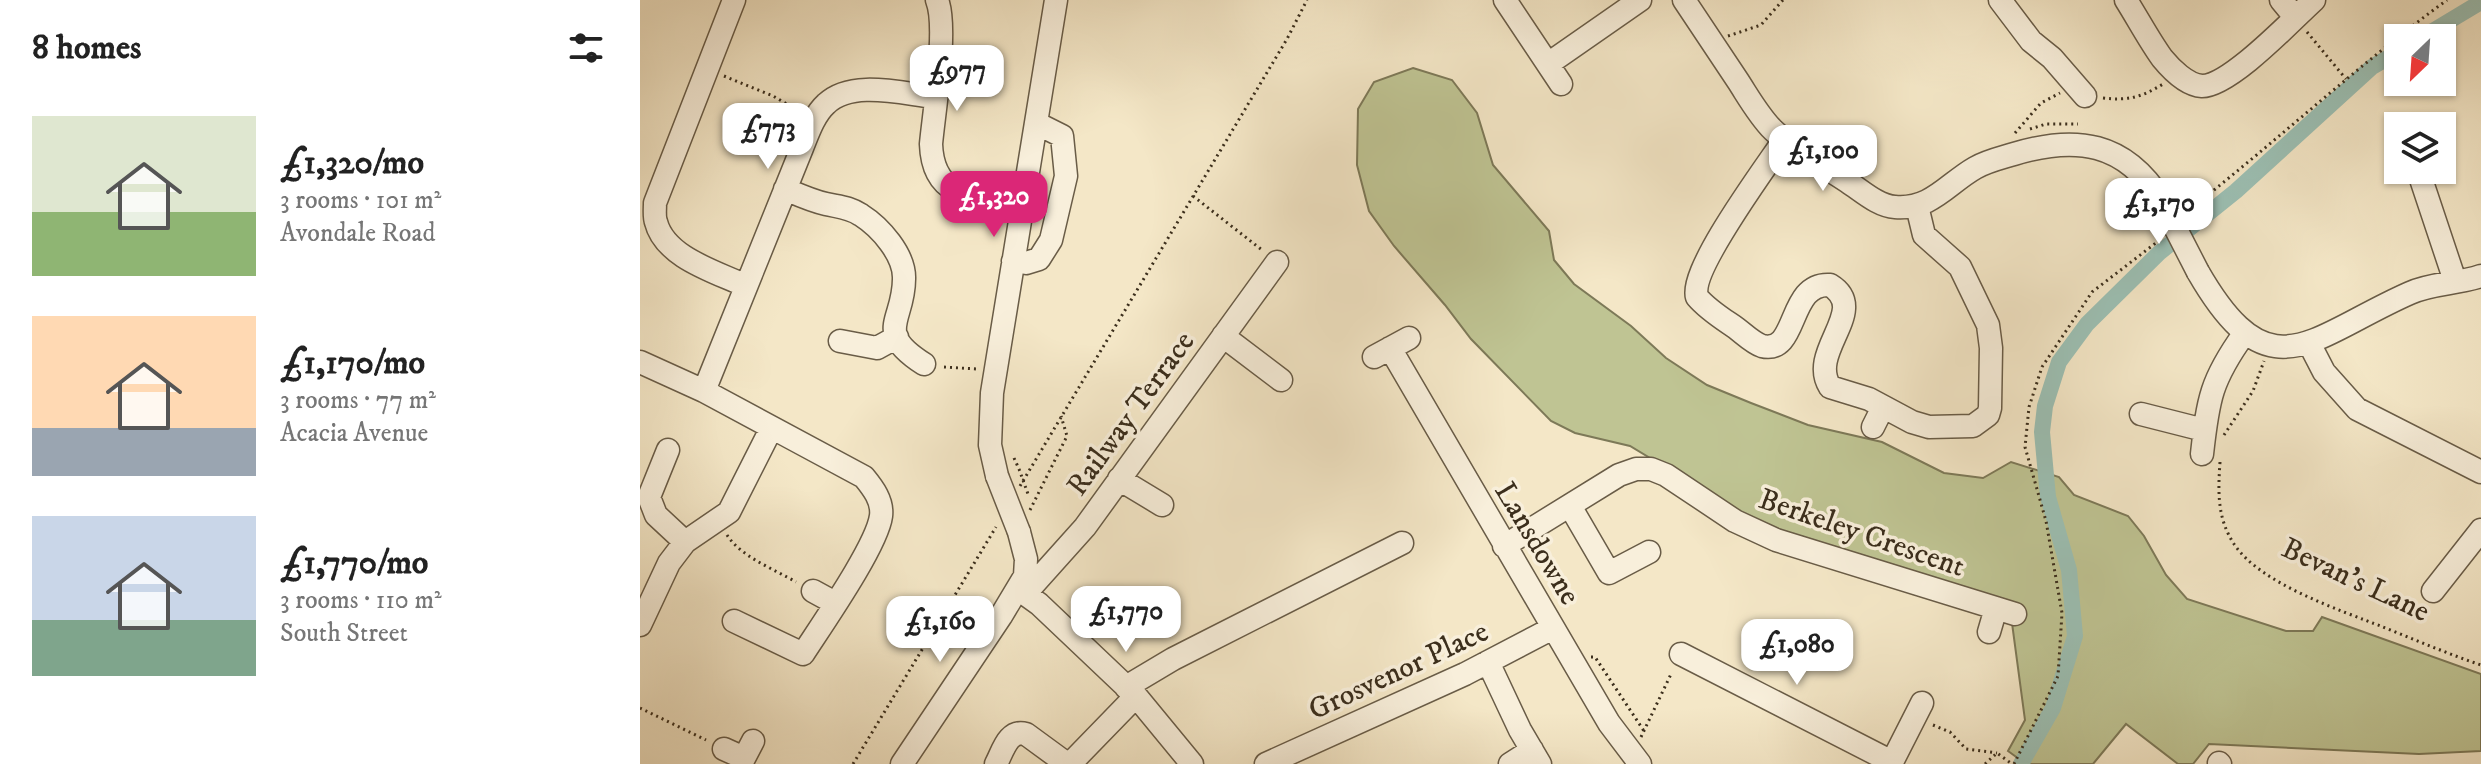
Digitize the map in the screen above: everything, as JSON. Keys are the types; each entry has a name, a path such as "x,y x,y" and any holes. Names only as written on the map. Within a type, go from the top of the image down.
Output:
{"street":[{"path":"734,0 655,203 656,223 666,241 685,257 746,286"},
{"path":"937,0 942,29 931,144 932,163 937,175 948,187 964,195 1023,202"},
{"path":"1056,0 996,371 990,445 1008,473 1026,559 1022,592 1131,691 1192,764"},
{"path":"1505,0 1561,84"},
{"path":"1548,64 1640,0"},
{"path":"1684,0 1759,114 1784,140 1878,202 1896,207 1917,206 1985,163 2043,145 2066,142 2091,145 2118,155 2137,168 2161,200 2222,311 2244,334 2270,346 2292,347 2309,343 2411,292 2481,276"},
{"path":"2000,0 2031,41 2060,66 2085,96"},
{"path":"2126,0 2163,58 2177,73 2200,86 2219,83 2245,63 2288,9 2314,0"},
{"path":"704,391 814,120 826,104 843,92 867,90 935,97"},
{"path":"1013,261 1026,263 1039,259 1045,250 1051,240 1066,176 1062,136 1036,123"},
{"path":"1784,140 1713,246 1698,279 1696,293 1703,304 1756,343 1770,346 1782,341 1799,304 1810,290 1825,285 1834,288 1842,296 1844,309 1825,358 1828,384 1834,390 1864,398 1878,417 1929,427 1973,426 1984,420 1990,408 1991,348 1988,325 1960,267 1924,235 1917,206"},
{"path":"2423,184 2455,281"},
{"path":"785,189 811,200 846,207 864,216 893,247 905,276 894,328 909,354 924,364"},
{"name":"Railway Terrace","path":"902,764 1022,592 1085,527 1277,262"},
{"path":"2211,458 2216,376 2244,334"},
{"path":"1223,336 1281,380"},
{"path":"840,341 877,348 897,337"},
{"path":"2309,343 2324,372 2357,409 2481,472"},
{"name":"Lansdowne","path":"1391,348 1609,723 1636,759"},
{"path":"640,362 704,391 864,477 877,494 881,515 873,539 803,654 734,621"},
{"path":"2141,414 2213,434"},
{"path":"640,625 669,563 685,542 729,512 771,429"},
{"path":"668,450 649,497 656,515 685,542"},
{"name":"Berkeley Crescent","path":"1504,546 1619,475 1636,469 1651,469 1666,475 1735,521 1776,540 2005,611 1989,632"},
{"path":"1119,479 1162,505"},
{"path":"1570,506 1609,573 1649,552"},
{"path":"2433,591 2481,530"},
{"path":"996,764 1012,734 1018,732 1026,734 1071,764 1131,691 1173,659 1402,543"},
{"path":"813,591 835,603"},
{"name":"Grosvenor Place","path":"1266,764 1488,662 1553,628"},
{"path":"1681,654 1891,763 1918,710"},
{"path":"1488,662 1536,757 1510,764"}],"path":[{"path":"1019,489 1287,39 1307,0"},
{"path":"1714,44 1727,36 1761,25 1783,0"},
{"path":"2183,222 2210,194 2346,79 2447,0"},
{"path":"2288,9 2346,79"},
{"path":"707,69 773,96 814,120"},
{"path":"2014,134 2041,103 2058,93 2127,101 2146,95 2177,73"},
{"path":"2161,200 2210,194"},
{"path":"1193,196 1277,262"},
{"path":"1918,710 1950,732 1966,749 1997,753 2013,764 2058,676 2062,613 2046,521 2025,447 2029,407 2042,367 2092,292 2172,231"},
{"path":"2213,434 2253,391 2270,346"},
{"path":"924,364 996,371"},
{"path":"1030,510 1067,436 1061,415"},
{"name":"Bevan's Lane","path":"2211,458 2220,513 2230,537 2247,559 2314,599 2481,665"},
{"path":"1008,473 1028,494"},
{"path":"853,764 1003,515"},
{"path":"718,520 732,543 813,591"},
{"path":"1636,759 1644,731 1681,654"},
{"path":"1571,658 1595,657 1644,731"},
{"path":"640,708 741,753"},
{"path":"1985,764 1997,753"}],"green space":[{"path":"1413,68 1452,80 1477,113 1493,165 1549,231 1554,260 1574,284 1631,326 1666,358 1707,385 1808,425 1882,442 1944,473 1983,478 2011,462 2059,477 2074,495 2128,516 2144,536 2166,575 2187,599 2286,631 2313,631 2322,617 2481,674 2481,751 2419,754 2209,744 2193,764 2178,764 2126,724 2093,764 2026,764 2008,751 2025,720 2012,623 1779,536 1630,446 1575,433 1551,421 1471,339 1369,211 1357,165 1358,109 1374,82"}],"waterway":[{"path":"2444,24 2481,2"},
{"path":"2021,764 2053,708 2075,636 2069,570 2048,497 2042,432 2045,406 2059,362 2087,324 2159,253 2236,191 2372,67 2384,60"}]}
